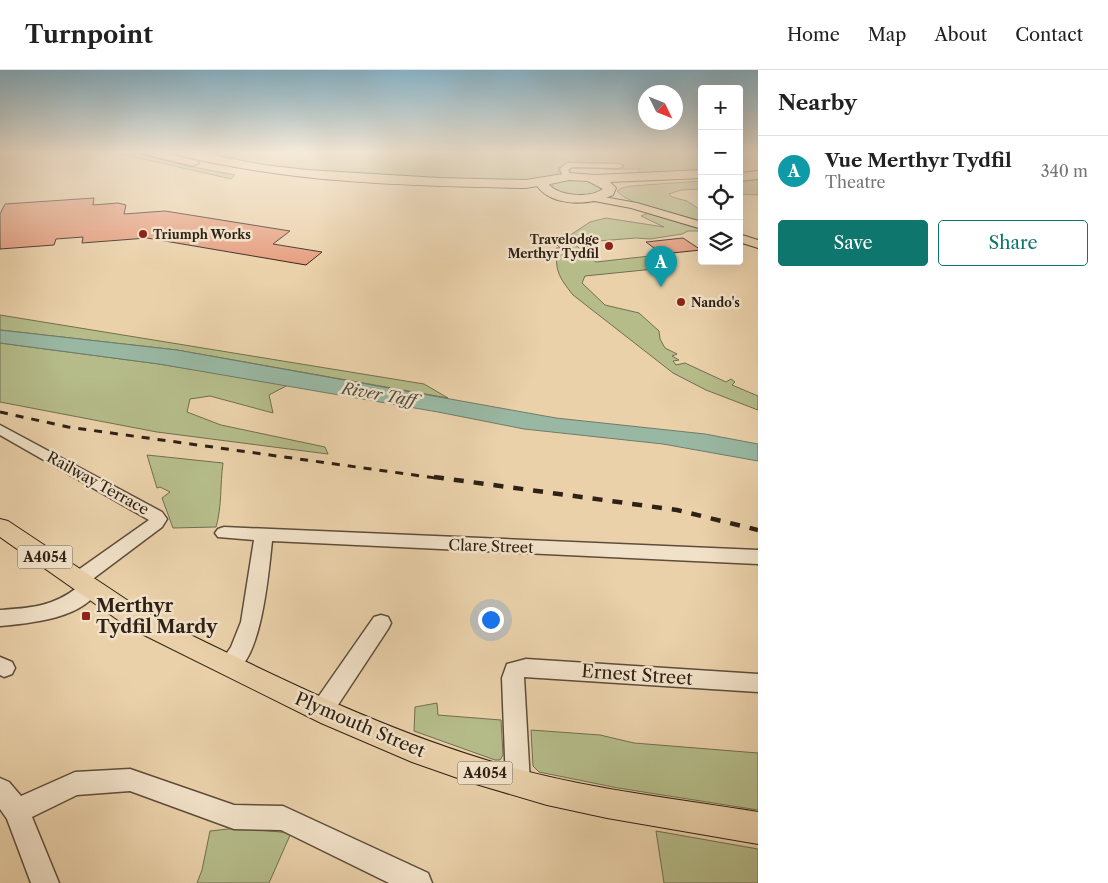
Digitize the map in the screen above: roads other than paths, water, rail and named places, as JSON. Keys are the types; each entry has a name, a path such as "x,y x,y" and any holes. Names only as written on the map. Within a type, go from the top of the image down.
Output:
{"highway":[{"path":"553,190 568,197 592,198 610,190"}],"main road":[{"path":"610,190 633,205"},
{"path":"592,198 633,205 698,225"},
{"path":"743,239 758,244"},
{"name":"Plymouth Street","path":"0,526 130,615 153,628 322,710 390,740 518,783 612,804 758,828"}],"street":[{"name":"Railway Terrace","path":"0,429 148,511 158,519 156,523 84,584"},
{"name":"Clare Street","path":"224,534 758,557"},
{"path":"229,666 238,656 245,642 252,617 264,536"},
{"path":"0,618 53,612 62,608 84,584"},
{"path":"322,710 381,622"},
{"name":"Ernest Street","path":"516,670 526,668 758,683"},
{"path":"516,670 513,678 518,783"},
{"path":"17,811 76,784 130,780 234,817 283,818 418,883"},
{"path":"0,790 17,811 45,883"}],"water":[{"name":"River Taff","path":"0,330 177,350 556,418 705,434 758,444 758,461 663,444 524,429 438,412 159,364 0,343"}],"railway":[{"path":"0,412 68,427 443,479"},
{"path":"434,477 677,510 758,530"}],"place":[{"name":"Triumph Works","path":"143,234"},
{"name":"Travelodge Merthyr Tydfil","path":"609,246"},
{"name":"Vue Merthyr Tydfil","path":"661,287"},
{"name":"Nando's","path":"681,302"},
{"name":"Merthyr Tydfil Mardy","path":"86,616"}]}
